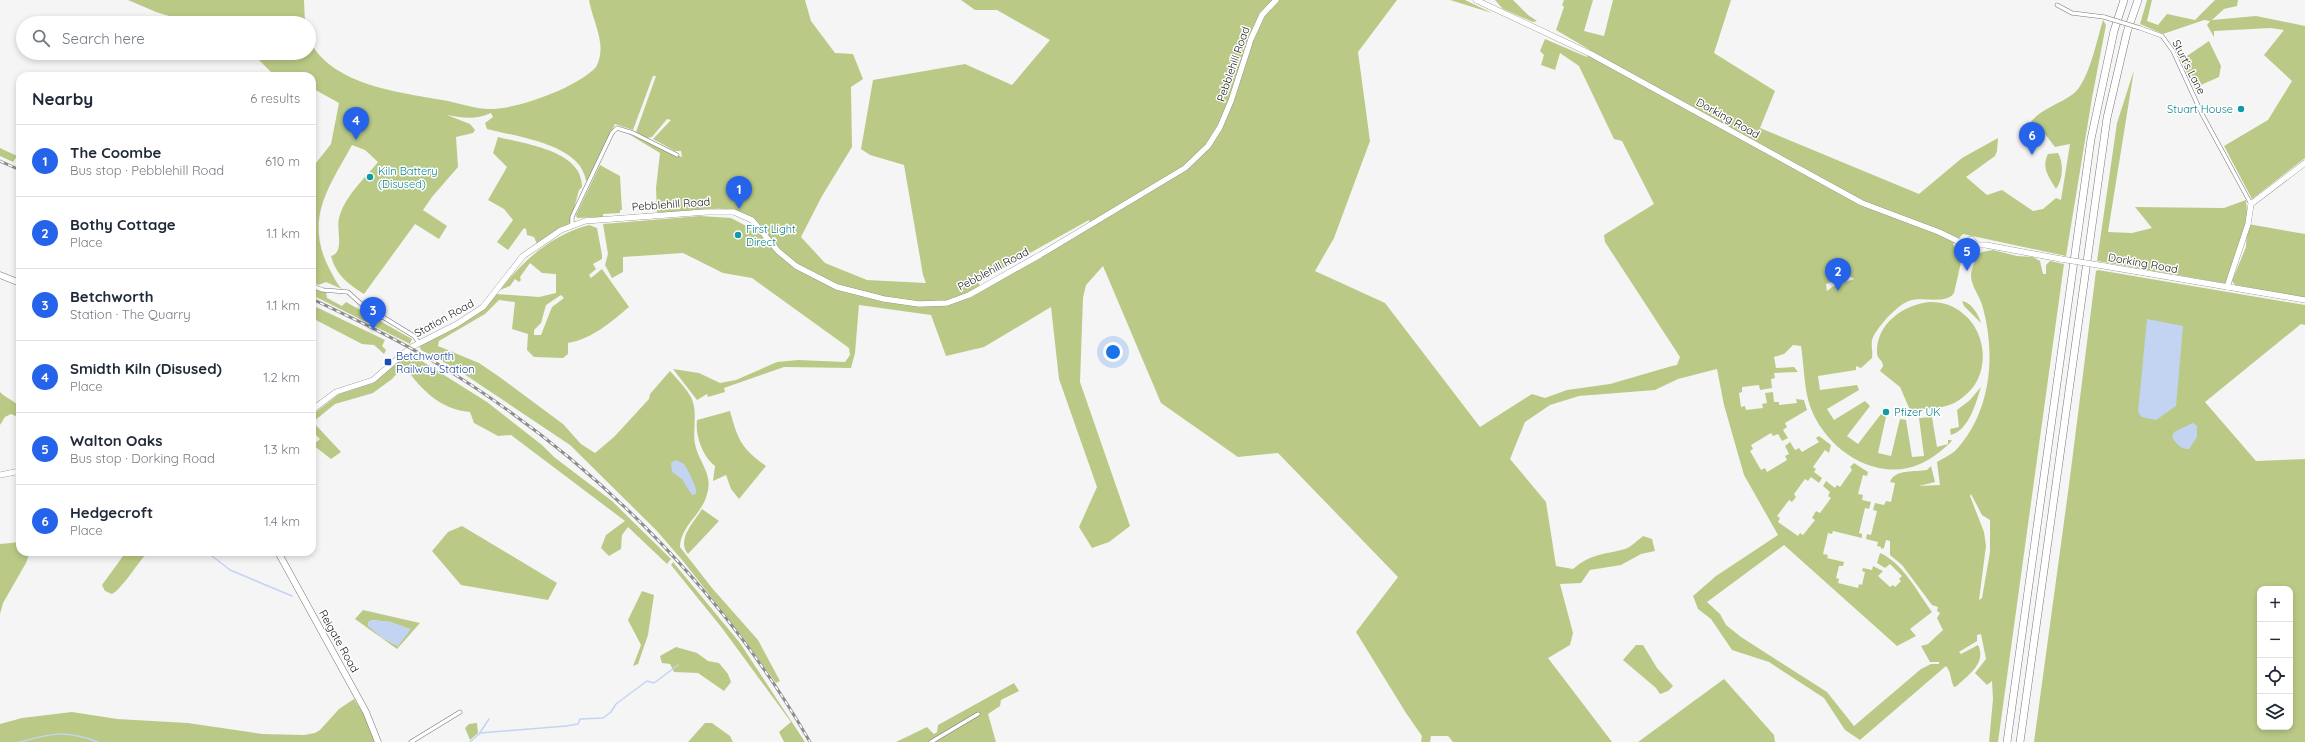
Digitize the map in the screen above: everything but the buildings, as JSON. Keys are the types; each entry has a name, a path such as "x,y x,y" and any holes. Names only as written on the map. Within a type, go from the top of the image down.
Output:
{"highway":[{"path":"2007,742 2091,139 2114,31 2124,0"},
{"path":"2020,742 2107,118 2127,32 2138,0"}],"main road":[{"name":"Pebblehill Road","path":"572,224 601,220 706,212 734,212 752,220 778,251 796,266 837,287 884,299 919,304 947,303 969,295 1040,255 1185,168 1208,146 1220,127 1231,101 1251,39 1262,15 1276,0"},
{"path":"1476,0 1486,2"},
{"name":"Dorking Road","path":"1486,2 1591,54 1862,203 1893,217 1939,232 1964,244"},
{"path":"2227,287 2248,224 2251,204 2305,163"},
{"name":"Station Road","path":"316,407 336,392 373,380 405,352 419,343 457,324 483,307 523,256 572,224"},
{"path":"1971,239 1977,245 1976,250 1969,253 1964,250 1964,244 1971,239"},
{"name":"Dorking Road","path":"1977,245 1986,245 2305,300"},
{"path":"0,275 16,281"},
{"path":"0,475 16,472"},
{"name":"Reigate Road","path":"280,556 366,712 378,742"}],"street":[{"name":"Sturt's Lane","path":"2057,5 2072,12 2104,17 2162,36 2173,51 2202,114 2251,204"},
{"path":"572,224 572,217 612,133 617,128 633,132 677,155"},
{"path":"316,287 348,292 366,307 414,336 419,343"},
{"path":"411,742 460,712"},
{"path":"931,742 978,714"}],"green space":[{"path":"128,0 304,0 305,16 169,16"},
{"path":"589,0 805,0 811,21 835,53 853,54 863,79 851,87 852,147 822,196 801,237 825,263 867,280 926,283 923,275 904,165 870,155 861,149 873,80 965,64 1012,85 1050,40 997,10 975,10 961,0 1397,0 1358,52 1370,141 1334,238 1315,271 1385,303 1480,427 1532,394 1545,398 1567,390 1610,384 1677,365 1680,357 1605,242 1604,235 1654,204 1622,141 1614,139 1579,66 1560,53 1555,70 1541,65 1544,55 1540,51 1545,39 1587,57 1590,50 1556,30 1564,7 1562,5 1564,0 1593,0 1584,31 1604,36 1613,0 1731,0 1714,53 1775,91 1760,128 1919,194 1962,158 1998,138 1995,156 1966,177 1987,195 2002,190 2033,211 2043,209 2056,198 2061,200 2070,144 2055,147 2038,125 2030,123 2039,114 2068,98 2079,88 2088,70 2103,20 2106,25 2092,98 2066,256 1963,234 1953,244 1962,258 1954,293 1950,297 1946,299 1921,299 1904,303 1893,312 1874,335 1872,340 1872,358 1861,368 1856,366 1856,370 1818,376 1820,390 1857,385 1859,390 1827,409 1834,420 1865,401 1870,406 1847,436 1858,444 1881,414 1886,417 1878,453 1891,456 1900,419 1906,420 1912,457 1924,456 1919,418 1932,417 1937,447 1948,444 1948,440 1952,440 1950,443 1931,458 1920,464 1908,468 1892,470 1877,468 1862,463 1848,455 1825,433 1810,406 1805,385 1801,346 1793,345 1784,354 1774,357 1776,368 1794,367 1798,372 1774,373 1775,378 1771,379 1772,388 1760,390 1759,385 1742,387 1742,392 1739,393 1741,407 1745,406 1746,410 1763,408 1762,404 1767,403 1765,393 1773,392 1774,402 1779,402 1779,405 1797,403 1796,399 1804,400 1807,410 1785,423 1787,427 1783,430 1788,438 1782,441 1778,434 1773,436 1771,433 1751,445 1753,449 1750,451 1761,470 1765,468 1767,472 1787,460 1785,456 1789,454 1785,446 1790,442 1795,450 1799,448 1802,452 1819,442 1816,438 1819,436 1831,445 1829,453 1825,450 1813,467 1816,469 1814,472 1822,478 1819,483 1811,477 1808,481 1805,479 1794,494 1796,497 1792,502 1789,500 1777,516 1780,518 1778,522 1798,536 1800,533 1803,535 1815,520 1812,518 1816,511 1820,513 1831,498 1828,496 1830,492 1823,486 1826,481 1835,488 1837,485 1840,487 1852,470 1850,467 1854,463 1868,472 1867,476 1863,475 1858,494 1863,495 1862,500 1871,502 1869,509 1865,508 1859,533 1862,534 1862,538 1833,531 1832,534 1828,533 1823,554 1828,555 1827,558 1844,562 1843,566 1839,566 1836,578 1839,579 1838,583 1858,588 1859,584 1862,585 1865,572 1862,571 1863,568 1872,570 1873,566 1883,571 1878,576 1890,587 1893,585 1895,587 1901,581 1899,579 1902,576 1890,564 1885,568 1877,563 1880,553 1896,564 1909,579 1932,612 1910,629 1916,636 1897,646 1784,545 1707,602 1720,614 1726,625 1741,637 1827,692 1854,726 1921,669 1931,664 1939,664 1939,662 1930,662 1921,646 1928,644 1943,630 1937,618 1940,613 1937,611 1938,607 1932,605 1902,565 1890,555 1890,541 1886,540 1884,548 1881,549 1881,547 1877,546 1878,542 1866,539 1867,534 1871,535 1877,511 1873,510 1875,503 1884,505 1886,501 1891,502 1895,483 1890,482 1892,478 1901,473 1927,470 1931,466 1935,482 1919,486 1940,485 1937,462 1955,451 1967,436 1976,419 1983,402 1989,364 1987,326 1982,304 1971,280 1972,271 1977,256 1982,252 1993,250 2017,256 2033,257 2040,261 2043,274 2046,274 2046,265 2050,261 2064,264 1998,742 1989,742 1993,699 1992,681 1987,685 1975,673 1986,659 1981,634 1977,635 1977,641 1959,652 1961,654 1978,645 1980,657 1975,668 1957,686 1954,687 1946,666 1860,740 1845,730 1824,698 1769,662 1732,650 1711,619 1698,609 1693,596 1716,576 1778,535 1744,475 1724,405 1717,369 1678,379 1655,390 1579,396 1550,405 1525,422 1510,459 1546,502 1556,566 1573,569 1592,557 1627,548 1643,536 1652,539 1655,551 1641,554 1621,565 1590,570 1581,583 1560,584 1573,633 1570,645 1548,658 1612,742 1453,742 1448,736 1431,736 1430,742 1421,742 1422,736 1356,632 1398,577 1278,453 1238,457 1161,403 1103,266 1086,285 1083,298 1080,382 1130,526 1109,542 1092,548 1079,527 1097,487 1059,379 1051,307 984,347 946,356 931,315 859,305 855,353 851,368 784,367 724,388 725,392 708,397 707,394 697,400 673,369 699,373 720,383 736,380 777,362 798,360 845,362 850,355 849,348 752,278 723,273 683,253 623,257 623,272 612,278 605,265 608,254 603,224 700,216 731,218 754,230 758,225 751,217 732,210 711,209 668,213 657,212 656,188 660,153 627,133 682,157 681,151 675,151 653,139 671,120 667,119 652,137 647,138 636,132 656,76 653,76 633,130 615,124 588,180 586,181 582,168 573,158 560,150 530,139 487,129 485,123 493,117 491,113 480,117 469,118 447,115 470,124 475,130 473,133 456,137 458,167 432,197 423,210 447,226 439,239 415,224 364,294 353,287 339,274 331,256 338,250 338,223 346,202 350,195 378,162 365,150 352,145 328,189 322,204 319,219 319,234 322,250 336,282 342,289 326,282 318,285 316,284 316,163 331,144 339,103 316,90 316,72 271,72 259,60 316,60 316,50 319,55 333,67 370,85 476,108 493,109 533,101 563,89 588,75 596,67 599,59 601,50","holes":["1089,220 1090,226 982,290 978,282","1849,276 1854,279 1832,287 1827,291 1826,284","1971,494 1982,515 1990,520 1990,552 1982,598 1979,600 1986,546 1984,532 1970,496"]},
{"path":"1450,0 1465,0 1492,13"},
{"path":"1495,0 1513,0 1528,15 1537,21 1533,22 1503,9"},
{"path":"2147,0 2152,0 2147,21 2158,25 2167,14 2195,20 2215,0 2238,0 2237,6 2224,9 2212,20 2256,16 2305,26 2305,158 2252,199 2224,146 2268,120 2292,81 2264,55 2284,30 2271,28 2214,31 2214,37 2207,25 2210,21 2204,20 2163,34 2140,24"},
{"path":"2209,41 2221,66 2219,77 2194,88 2181,60"},
{"path":"2134,70 2108,232 2132,233 2152,228 2135,207 2224,208 2246,200 2248,224 2305,234 2305,298 2235,285 2232,281 2246,247 2247,226 2228,284 2097,261 2117,123"},
{"path":"498,137 537,146 563,157 573,165 580,175 582,187 579,190 570,223 537,244 534,237 527,235 526,229 524,228 508,250 497,242 513,220 504,209 488,200 507,167 493,153"},
{"path":"0,148 16,156 16,158 13,162 0,156"},
{"path":"2058,153 2062,171 2060,181 2056,189 2047,172 2045,164 2048,154"},
{"path":"600,165 620,176 622,210 620,210 620,213 603,214 603,217 577,218 576,215"},
{"path":"589,225 597,228 602,259 593,264 596,269 589,275 591,278 602,269 629,307 593,334 568,343 568,354 563,358 534,357 527,350 528,334 512,329 515,302 499,300 485,314 439,341 438,346 479,363 563,424 581,444 595,453 614,437 649,399 650,394 670,371 687,390 691,397 695,416 694,436 696,448 706,470 709,481 707,494 701,508 684,532 680,547 712,588 758,640 780,681 776,683 742,636 683,561 656,530 570,445 458,370 421,350 419,345 458,326 496,294 539,297 556,293 556,274 542,273 530,263 520,277 521,280 519,282 515,279 510,286 500,290 509,279 539,250 562,235","holes":["561,295 564,298 552,307 541,335 534,335 534,330 541,323 546,305"]},
{"path":"2098,270 2305,305 2305,325 2301,324 2205,402 2256,461 2305,459 2305,742 2034,742 2096,271"},
{"path":"316,289 326,292 327,298 342,306 346,302 412,339 410,344 316,297"},
{"path":"1962,301 1972,306 1981,323 1964,306"},
{"path":"1929,302 1953,307 1965,315 1974,325 1980,337 1983,351 1982,364 1979,377 1972,388 1956,402 1943,407 1910,410 1900,387 1880,371 1883,366 1877,355 1878,342 1886,324 1893,317 1910,307"},
{"path":"316,307 385,340 382,346 386,350 384,354 374,345 362,344 316,320"},
{"path":"409,353 487,402 542,445 554,457 612,501 671,559 667,564 628,527 622,535 621,549 609,556 601,548 606,535 625,521 511,435 498,436 474,423 470,412 449,407 432,397 404,366 392,379 373,393 335,404 316,420 316,412 339,394 373,383"},
{"path":"1981,387 1974,408 1967,422 1963,428 1951,435 1950,429 1959,427 1957,410 1970,400"},
{"path":"0,392 16,403 16,416 11,414 5,417 0,425"},
{"path":"730,411 735,429 742,443 751,454 766,466 739,499 731,489 726,475 713,481 715,466 704,452 697,433 697,420"},
{"path":"316,425 341,452 331,459 316,447 316,442 320,439 316,435"},
{"path":"702,509 719,521 688,554 684,542 685,536"},
{"path":"462,526 557,583 548,600 461,585 432,551 448,532"},
{"path":"16,542 16,556 29,556 3,603 0,614 0,544"},
{"path":"123,556 145,556 126,581 112,594 105,591 102,585"},
{"path":"673,562 740,643 805,742 784,742 779,732 791,722 722,628 671,565"},
{"path":"642,591 654,595 648,635 638,664 633,666 641,645 628,620"},
{"path":"363,610 420,623 397,649 355,619","holes":["371,620 391,622 404,636 398,646 381,637"]},
{"path":"1636,645 1643,645 1657,668 1673,686 1668,691 1660,694 1656,688 1623,660"},
{"path":"676,647 697,653 708,661 719,663 728,674 731,682 724,691 698,673 674,672 670,664 662,663 660,656"},
{"path":"1724,679 1774,735 1775,742 1638,742"},
{"path":"1014,683 1019,691 1001,700 1000,706 988,714 996,742 896,742 927,727 934,734 937,732 938,725"},
{"path":"354,699 368,721 375,742 0,742 0,724 22,718 72,712 117,719 188,723 262,734 304,735 315,733 320,730 339,709"},
{"path":"477,723 478,733 470,740 465,728 469,724"},
{"path":"705,723 712,723 730,736 733,742 688,742"}],"water":[{"path":"2147,319 2183,326 2176,406 2156,420 2142,417 2138,412"},
{"path":"2193,423 2197,426 2197,437 2189,449 2186,449 2177,444 2172,437 2174,432"},
{"path":"676,460 684,464 686,467 694,484 696,494 692,495 682,479 672,472 671,463"},
{"path":"371,620 391,622 411,629 398,646 381,637 368,626 368,622"}],"waterway":[{"path":"212,556 230,570 292,596"},
{"path":"480,733 566,726 578,724 580,719 603,718 611,712 616,704 647,681 654,683 678,665"},
{"path":"470,742 479,734 489,719"},
{"path":"20,742 59,734 67,734 98,742"}],"railway":[{"path":"0,161 16,168"},
{"path":"316,301 391,337 436,363 492,399 546,439 598,482 647,529 693,578 736,630 775,685 810,742"}],"place":[{"name":"Stuart House","path":"2241,109"},
{"name":"Smidth Kiln (Disused)","path":"356,140"},
{"name":"Hedgecroft","path":"2032,155"},
{"name":"Kiln Battery (Disused)","path":"370,177"},
{"name":"The Coombe","path":"739,209"},
{"name":"First Light Direct","path":"738,235"},
{"name":"Walton Oaks","path":"1967,271"},
{"name":"Bothy Cottage","path":"1838,291"},
{"name":"Betchworth","path":"373,330"},
{"name":"Betchworth Railway Station","path":"388,362"},
{"name":"Pfizer UK","path":"1886,412"}]}
